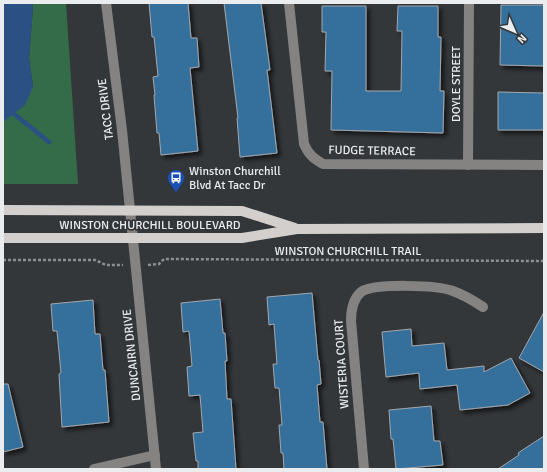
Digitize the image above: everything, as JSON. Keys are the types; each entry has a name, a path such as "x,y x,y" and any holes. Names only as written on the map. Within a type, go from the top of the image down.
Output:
{"main road":[{"name":"WINSTON CHURCHILL BOULEVARD","path":"3,210 242,211 297,229"},
{"name":"WINSTON CHURCHILL BOULEVARD","path":"3,238 242,238 297,229 544,228"}],"street":[{"name":"TACC DRIVE","path":"106,3 133,238"},
{"name":"FUDGE TERRACE","path":"289,3 304,144 309,154 323,164 544,165"},
{"name":"DOYLE STREET","path":"468,165 469,3"},
{"name":"DUNCAIRN DRIVE","path":"133,238 156,469"},
{"name":"WISTERIA COURT","path":"364,469 351,321 352,309 360,293 369,288 379,287 433,287 453,291 483,307"},
{"path":"94,469 155,455"}],"path":[{"name":"WINSTON CHURCHILL TRAIL","path":"154,264 158,264 164,259 544,261"},
{"path":"3,260 95,260 106,266"}],"green space":[{"path":"32,3 66,3 78,184 3,184 3,122 33,87 29,58 33,7"}],"water":[{"path":"3,3 32,3 33,7 29,58 33,87 25,105 3,122"}],"building":[{"path":"149,3 188,3 191,38 197,38 199,67 190,68 198,151 161,155 159,133 157,133 153,77 158,76"},
{"path":"224,3 261,3 270,70 267,70 277,153 240,157 238,118"},
{"path":"501,5 544,5 544,66 500,65"},
{"path":"322,6 366,6 366,91 401,91 402,31 397,31 398,6 438,6 438,37 441,37 440,91 444,91 443,133 331,130 332,71 325,71 326,32 322,32"},
{"path":"498,92 544,93 544,130 498,130"},
{"path":"312,293 321,384 317,385 320,422 323,422 327,469 284,469 279,425 282,425 279,388 275,388 273,364 277,364 274,324 269,325 267,297"},
{"path":"220,299 227,361 225,361 227,399 231,399 236,469 198,469 193,433 203,432 200,395 189,396 187,367 192,366 189,331 183,332 181,303"},
{"path":"93,300 95,334 100,334 103,370 105,370 109,422 62,427 59,374 61,373 57,331 53,331 51,304"},
{"path":"544,312 544,372 519,358"},
{"path":"411,329 412,346 444,343 447,370 484,366 484,372 511,358 530,393 508,405 460,410 457,385 420,389 419,373 386,377 382,332"},
{"path":"3,384 8,384 23,447 3,452"},
{"path":"431,406 434,441 440,441 443,465 396,469 393,439 391,439 389,410"},
{"path":"544,436 544,469 498,469 519,455 518,453"}],"waterway":[{"path":"3,105 49,142"}],"place":[{"name":"Winston Churchill Blvd At Tacc Dr","path":"176,193"}]}
